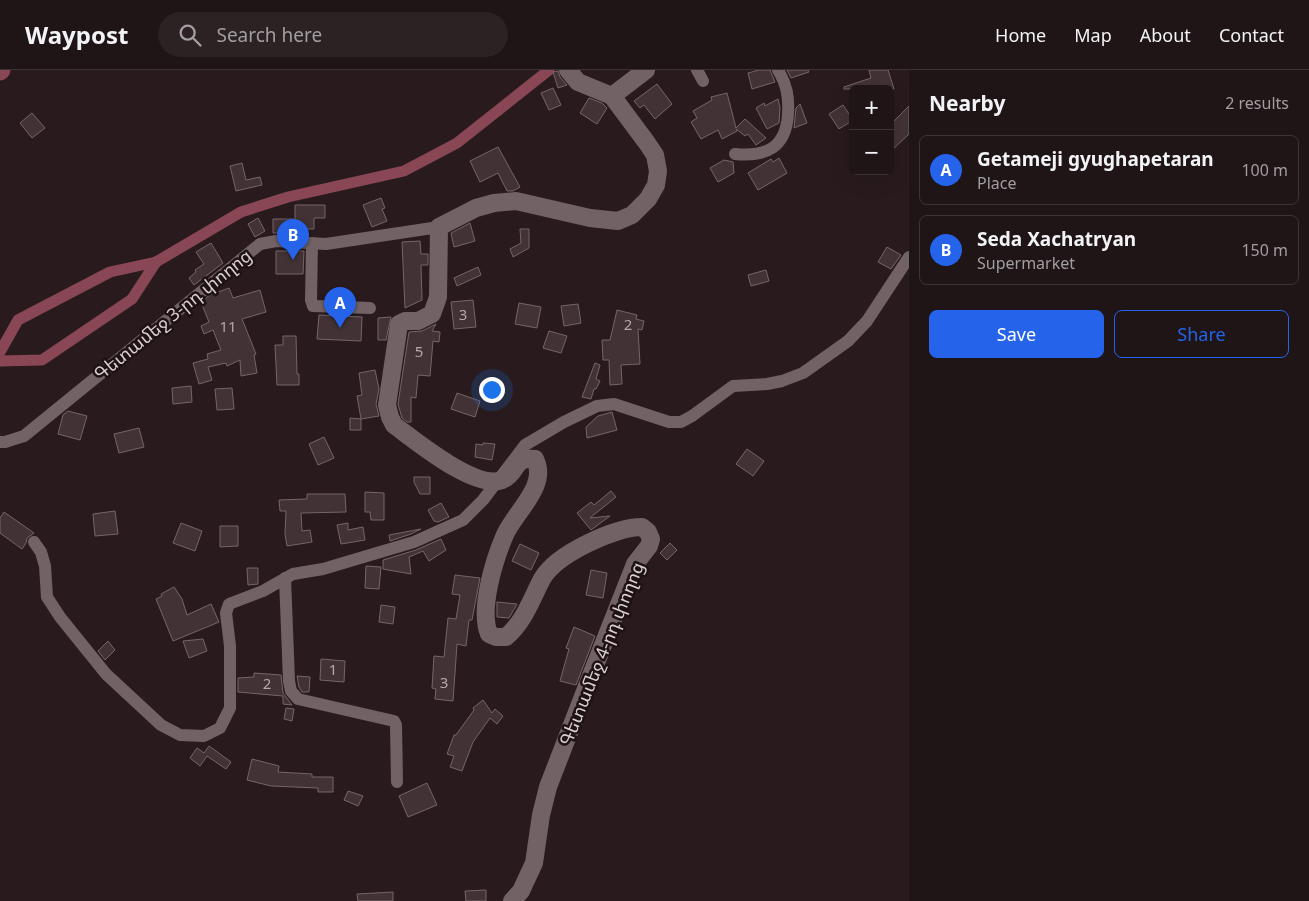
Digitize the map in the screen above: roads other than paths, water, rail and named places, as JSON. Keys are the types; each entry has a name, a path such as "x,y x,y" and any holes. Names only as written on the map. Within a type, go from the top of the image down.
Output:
{"street":[{"path":"568,70 578,82 612,96 646,70"},
{"path":"735,154 749,156 761,153 769,150 783,139 787,120 788,92 778,70"},
{"name":"Գետամեջ 3-րդ փողոց","path":"0,442 24,436 260,244 276,241 326,244 439,227 476,208 494,203 516,201 590,218 618,221 632,216 648,199 656,185 658,171 655,155 612,96"},
{"path":"439,227 438,297 432,314 418,321 406,321 399,324 387,405 394,425 441,460 471,475 497,482"},
{"path":"312,243 313,306 370,308"},
{"path":"34,542 45,566 47,597 60,617 106,674 161,724 180,735 204,736 220,728 230,708 230,646 226,613 229,604 263,591 292,574 323,569 414,542 463,520 483,500 525,445 564,422 597,406 614,404 669,422 681,422 733,386 767,384 782,381 803,373 848,341 867,321 909,257"},
{"name":"Գետամեջ 4-րդ փողոց","path":"497,482 506,478 521,460 526,458 535,459 538,466 538,479 534,492 524,503 504,536 494,567 485,611 486,627 489,634 496,637 506,637 514,630 523,618 543,577 564,556 578,548 630,527 642,527 648,532 651,539 649,546 635,564 594,668 548,788 540,815 534,863 521,891 512,901"},
{"path":"285,578 291,691 298,699 394,721 396,726 397,782"}],"waterway":[{"path":"0,352 18,320 110,272 156,262 241,212 288,197 404,171 457,143 549,70"},
{"path":"0,361 42,360 132,299 156,262"}],"place":[{"name":"Seda Xachatryan","path":"293,260"},
{"name":"Getameji gyughapetaran","path":"340,328"}]}
